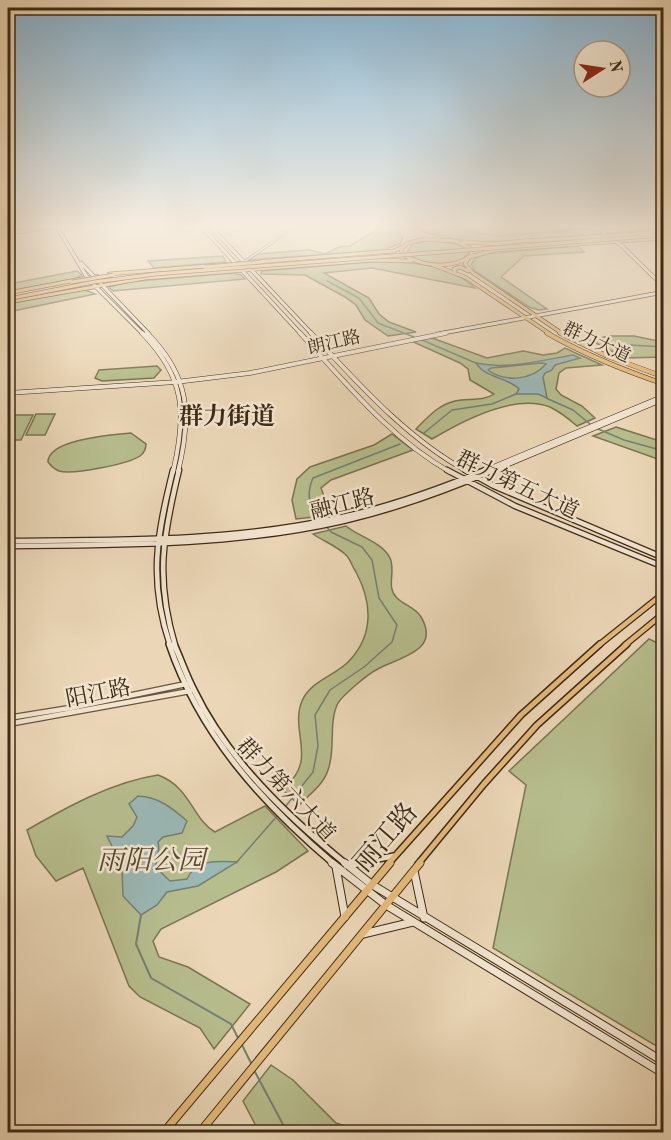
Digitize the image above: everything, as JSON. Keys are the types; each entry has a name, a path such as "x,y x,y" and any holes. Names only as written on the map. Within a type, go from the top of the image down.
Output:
{"highway":[{"path":"8,298 88,278"},
{"path":"8,298 13,293 95,278"},
{"path":"8,298 120,278"},
{"path":"8,298 19,299 126,278"},
{"path":"114,281 141,278"},
{"path":"8,298 96,285 168,278"}],"main road":[{"name":"群力第六大道","path":"89,278 156,350 178,381 182,417 178,451 160,542 160,614 174,664 183,685 228,755 336,867 366,891 663,1074"},
{"name":"群力第五大道","path":"251,278 381,420 411,445 464,480 505,501 662,568"},
{"name":"群力第五大道","path":"260,278 382,408 421,441 478,477 519,498 663,558"},
{"name":"群力大道","path":"467,278 522,317 575,349 663,385"},
{"name":"群力大道","path":"481,278 534,315 584,345 663,377"},
{"name":"朗江路","path":"8,392 178,381 264,371 402,339 663,288"},
{"name":"融江路","path":"464,480 473,474 663,397"},
{"name":"融江路","path":"8,543 230,539 309,527 389,509 464,480 478,477 587,429"},
{"name":"群力第六大道","path":"160,542 166,612 190,684 228,744 272,802"},
{"name":"丽江路","path":"164,1132 371,884 521,715 619,627 663,592"},
{"name":"丽江路","path":"200,1132 484,784 537,725 623,646 663,613"},
{"name":"群力第六大道","path":"287,816 371,884 663,1062"},
{"path":"347,866 397,856"},
{"path":"336,867 345,916"},
{"path":"414,871 424,918"},
{"path":"363,934 414,922"}],"street":[{"name":"阳江路","path":"8,718 190,684"},
{"name":"阳江路","path":"8,724 194,690"}],"green space":[{"path":"39,278 76,278 8,292 8,284"},
{"path":"172,278 245,279 113,291 109,287 129,282"},
{"path":"311,278 333,278 369,298 379,314 389,322 416,332 388,336 365,320 356,305"},
{"path":"425,278 462,278 475,288"},
{"path":"486,278 503,278 547,309 539,310 529,307"},
{"path":"83,289 95,294 8,312 8,304"},
{"path":"609,336 634,336 663,342 663,357 625,358 590,340"},
{"path":"432,338 487,358 523,351 543,355 557,353 565,348 602,365 566,368 559,373 556,389 561,395 582,406 595,418 577,426 550,407 536,404 505,406 473,417 432,439 416,429 438,408 455,401 480,399 494,394 470,380 468,369 460,363 411,341"},
{"path":"157,366 161,370 154,378 102,381 95,378 99,370"},
{"path":"36,414 55,414 45,435 26,435"},
{"path":"9,415 33,415 21,440 8,440"},
{"path":"616,427 663,442 663,461 593,436"},
{"path":"131,433 146,444 143,454 134,459 100,468 66,472 57,470 48,462 51,454 69,443"},
{"path":"392,434 413,450 331,480 321,488 331,515 296,519 292,500 297,479 310,467 374,445"},
{"path":"346,526 386,552 392,563 393,593 421,617 426,629 426,638 414,652 367,676 338,703 333,719 332,753 328,770 320,785 299,805 282,789 293,778 302,757 299,713 302,701 311,688 350,660 358,650 367,629 365,595 350,560 340,550 313,534"},
{"path":"649,639 664,646 663,1050 493,948 526,785 509,771"},
{"name":"雨阳公园","path":"158,775 178,787 201,819 215,832 265,806 308,851 276,872 161,929 153,941 159,957 188,967 250,1004 214,1049 200,1028 140,997 129,986 83,868 56,881 36,856 27,830 107,789"},
{"path":"271,1065 293,1080 336,1123 363,1132 259,1132 243,1101"}],"water":[{"path":"573,355 580,358 555,365 552,370 545,373 543,377 547,398 538,394 516,394 519,389 514,385 490,375 476,363 513,365","holes":["546,364 534,374 518,378 503,377 488,370"]},
{"path":"138,796 159,801 187,821 182,833 163,837 158,842 156,864 170,881 187,879 196,868 208,863 237,862 198,886 167,892 157,905 141,915 123,896 122,867 107,836 122,837 133,826 137,817 129,804"}],"waterway":[{"path":"327,281 359,298 378,323 414,337"},
{"path":"422,340 478,364"},
{"path":"608,347 631,345 664,347"},
{"path":"424,433 452,410 492,404 516,394"},
{"path":"546,398 573,410 590,424"},
{"path":"596,428 624,440 664,451"},
{"path":"319,520 309,500 309,489 313,478 400,444"},
{"path":"285,807 313,772 318,746 315,715 330,690 364,667 392,642 397,625 379,598 372,560 362,547 331,532 325,525"},
{"path":"236,863 278,815"},
{"path":"141,915 136,944 151,978 231,1024 238,1038"},
{"path":"242,1045 252,1065"},
{"path":"254,1070 287,1132"}],"district":[{"name":"群力街道","path":"227,416"}]}
